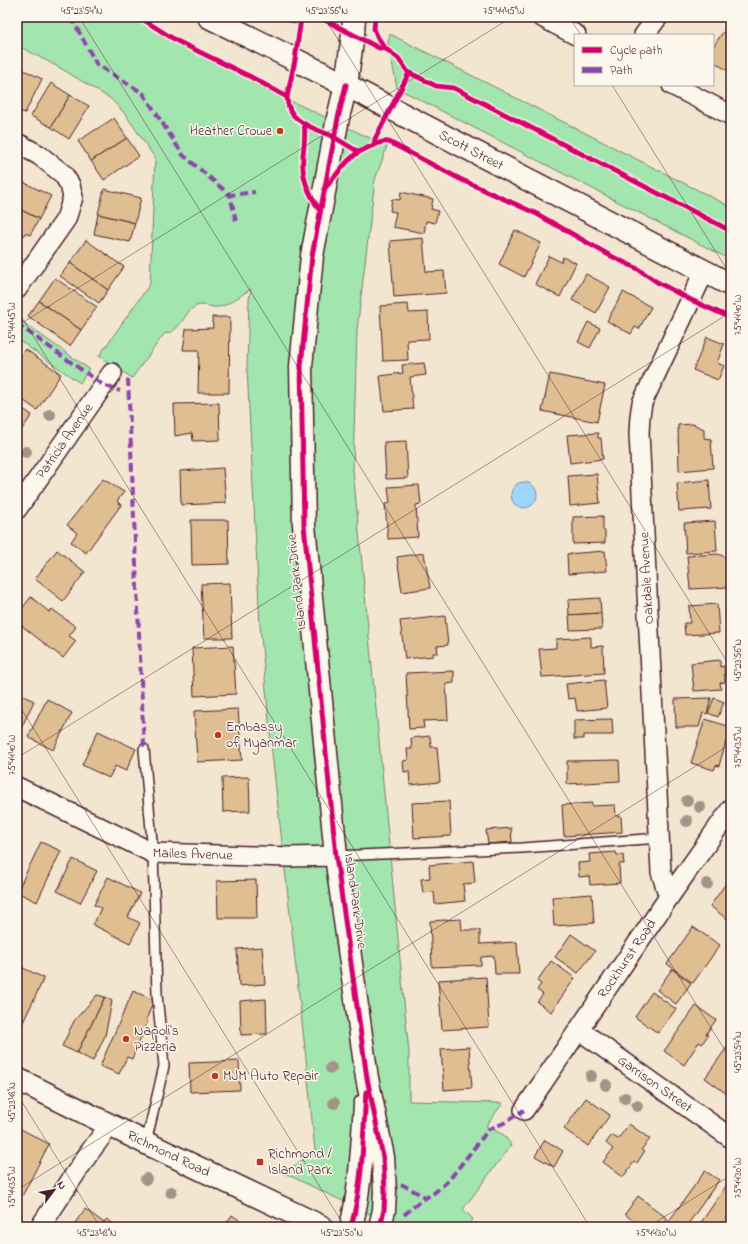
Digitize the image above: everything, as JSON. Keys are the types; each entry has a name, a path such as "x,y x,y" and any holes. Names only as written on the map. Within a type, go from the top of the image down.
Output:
{"main road":[{"name":"Scott Street","path":"210,17 346,85 731,285"},
{"name":"Island Park Drive","path":"354,17 346,85 338,118 312,256 301,366 304,525 336,856 367,1078 383,1157 385,1191 384,1210 380,1227"},
{"name":"Island Park Drive","path":"351,1227 357,1202 367,1078"},
{"name":"Richmond Road","path":"17,1079 146,1143 322,1227"}],"street":[{"path":"542,17 574,34"},
{"path":"645,34 658,17"},
{"path":"674,86 731,116"},
{"path":"17,143 39,155 63,174 70,184 73,198 66,219 17,289"},
{"name":"Oakdale Avenue","path":"669,897 661,872 639,433 642,403 704,272"},
{"name":"Patricia Avenue","path":"17,509 112,373"},
{"name":"Mailes Avenue","path":"17,788 153,853 289,857 336,856"},
{"name":"Rockhurst Road","path":"524,1110 669,897 728,820"},
{"name":"Garrison Street","path":"579,1030 731,1138"},
{"path":"40,1227 89,1153 110,1125"}],"lane":[{"path":"144,749 153,853 157,994 164,1066 146,1143"},
{"path":"336,856 522,848 660,838"}],"green space":[{"path":"17,17 134,17 293,102 387,146 375,180 357,330 353,470 409,1053 409,1101 503,1103 486,1126 504,1135 511,1145 463,1209 473,1219 468,1227 397,1227 284,1173 315,1151 272,753 260,626 247,368 249,299 251,289 222,306 196,306 188,313 175,330 164,334 132,378 99,356 150,284 155,158 126,115 111,99 62,69 17,45"},
{"path":"276,17 311,17 301,24 295,24"},
{"path":"390,34 731,207 731,260 397,88 388,42"},
{"path":"17,318 89,369 80,383 17,339"}],"water":[{"path":"524,482 533,486 537,495 533,504 524,508 515,504 511,495 515,486"}],"building":[{"path":"723,32 731,37 731,73 714,62 714,46"},
{"path":"17,66 22,69 17,79"},
{"path":"22,69 42,79 25,113 17,110 17,79"},
{"path":"51,83 70,95 51,127 31,116"},
{"path":"70,95 89,106 69,139 51,127"},
{"path":"114,118 127,138 91,161 78,141"},
{"path":"127,138 139,156 104,180 91,161"},
{"path":"17,179 51,196 39,219 17,208"},
{"path":"104,189 141,198 135,223 98,214"},
{"path":"401,192 433,199 431,209 438,211 435,223 426,221 424,233 393,227 396,212 390,211 392,199 400,200"},
{"path":"17,208 39,219 30,235 25,233 23,236 17,233"},
{"path":"98,214 135,223 130,242 94,234"},
{"path":"515,230 541,243 524,277 499,264"},
{"path":"17,233 23,236 17,248"},
{"path":"423,238 426,272 444,271 446,293 394,297 390,241"},
{"path":"86,240 124,267 108,290 70,263"},
{"path":"549,256 561,262 563,257 576,263 560,297 535,284"},
{"path":"70,263 108,290 99,303 60,276"},
{"path":"586,274 610,287 596,313 572,300"},
{"path":"55,278 97,307 81,330 39,301"},
{"path":"623,292 651,307 639,329 635,327 631,334 607,321"},
{"path":"39,301 81,330 70,346 28,316"},
{"path":"408,304 409,313 428,312 429,339 407,340 408,360 383,361 380,306"},
{"path":"212,317 230,317 229,393 198,393 199,350 183,350 186,329 213,328"},
{"path":"588,322 600,328 590,348 578,342"},
{"path":"707,337 724,344 717,363 724,366 718,380 693,370"},
{"path":"25,349 61,374 37,410 17,396 17,359"},
{"path":"424,363 426,375 410,377 413,409 384,411 380,376 403,373 402,365"},
{"path":"550,374 605,385 597,422 542,411"},
{"path":"219,403 220,440 193,441 192,433 175,436 174,404"},
{"path":"17,405 32,415 17,436"},
{"path":"693,424 704,429 704,438 711,439 713,468 679,471 678,425"},
{"path":"598,433 598,438 601,438 603,459 570,463 567,435"},
{"path":"406,441 408,478 386,479 384,442"},
{"path":"223,468 226,503 181,505 180,471"},
{"path":"597,474 600,503 570,506 568,476"},
{"path":"103,479 124,492 117,501 121,505 86,553 71,542 77,533 67,525"},
{"path":"709,480 711,509 679,511 677,483"},
{"path":"419,485 421,504 416,505 418,537 388,539 385,504 390,503 388,487"},
{"path":"603,516 605,543 573,544 573,517"},
{"path":"191,520 228,520 229,564 192,565"},
{"path":"715,521 717,551 686,553 684,523"},
{"path":"57,550 85,572 63,601 35,579"},
{"path":"605,551 607,571 568,574 567,554"},
{"path":"424,553 430,588 402,592 397,557"},
{"path":"717,554 731,558 731,587 690,589 687,556"},
{"path":"230,583 232,638 204,638 201,584"},
{"path":"31,597 49,612 52,609 76,627 69,636 76,641 63,658 17,622 17,615"},
{"path":"600,598 601,613 569,615 568,600"},
{"path":"717,604 719,633 685,635 684,623 690,623 689,606"},
{"path":"601,613 602,629 570,630 569,615"},
{"path":"445,616 448,645 437,646 438,653 433,653 433,656 405,659 400,621"},
{"path":"591,637 591,647 603,646 604,673 542,677 539,649 556,648 556,639"},
{"path":"233,646 236,694 194,696 192,648"},
{"path":"720,660 720,667 724,666 725,682 720,683 721,689 694,691 691,663"},
{"path":"454,671 454,683 446,684 448,720 423,721 424,728 409,729 406,673"},
{"path":"604,680 607,708 577,711 575,698 568,699 566,684"},
{"path":"17,693 34,701 18,735 17,734"},
{"path":"711,698 707,714 703,713 699,727 676,727 675,699"},
{"path":"714,698 724,702 718,717 708,713"},
{"path":"47,699 72,713 53,750 28,737"},
{"name":"Embassy of Myanmar","path":"238,709 242,760 197,762 194,711"},
{"path":"612,719 613,735 584,735 584,739 574,739 574,720"},
{"path":"705,719 731,727 729,742 726,741 719,766 716,765 714,770 691,763"},
{"path":"98,731 136,749 126,771 115,766 109,778 82,765"},
{"path":"430,736 431,747 437,747 440,782 410,785 409,771 404,772 403,761 408,760 407,749 412,749 411,738"},
{"path":"619,760 620,781 567,784 567,761"},
{"path":"249,777 250,811 223,812 222,778"},
{"path":"449,801 451,836 414,838 412,803"},
{"path":"592,803 592,806 615,805 616,816 621,816 622,832 564,836 562,805"},
{"path":"511,828 512,842 488,844 486,830"},
{"path":"41,842 61,851 37,902 17,892"},
{"path":"616,852 617,855 623,855 624,864 619,864 620,883 590,885 589,876 579,877 578,863 590,862 589,854"},
{"path":"73,859 97,871 80,903 57,891"},
{"path":"473,861 475,883 463,884 465,901 435,904 434,892 423,893 421,879 430,878 429,865"},
{"path":"108,877 140,893 128,917 140,923 130,943 93,925 101,908 94,905"},
{"path":"256,880 257,918 218,918 217,881"},
{"path":"727,882 731,885 731,922 710,906"},
{"path":"592,894 594,923 554,926 552,897"},
{"path":"461,919 462,930 480,930 480,944 517,942 519,974 495,974 494,956 481,957 481,965 432,967 430,921"},
{"path":"693,927 720,945 693,983 667,964"},
{"path":"571,934 595,951 578,973 555,957"},
{"path":"262,947 265,984 239,986 237,949"},
{"path":"551,961 575,978 551,1012 537,1002 543,994 537,990 541,984 537,981"},
{"path":"17,965 44,978 18,1033 17,1032"},
{"path":"672,969 691,983 676,1004 657,990"},
{"path":"486,977 489,1027 442,1030 438,980"},
{"name":"Napoli's Pizzeria","path":"133,991 154,1000 146,1020 148,1021 132,1059 127,1057 119,1074 100,1066"},
{"path":"652,992 676,1009 658,1033 635,1017"},
{"path":"97,995 105,997 77,1053 62,1046 74,1021"},
{"path":"105,997 112,1001 105,1036 93,1061 77,1053"},
{"path":"266,999 267,1034 241,1035 240,1001"},
{"path":"696,1006 716,1020 706,1034 708,1035 702,1044 699,1042 684,1065 664,1051"},
{"path":"730,1043 731,1088 727,1094 705,1078"},
{"path":"469,1047 472,1088 444,1090 441,1049"},
{"name":"MJM Auto Repair","path":"239,1061 240,1090 190,1092 189,1063"},
{"path":"586,1098 610,1115 588,1146 564,1129"},
{"path":"629,1124 650,1139 641,1150 644,1152 637,1163 634,1162 623,1177 603,1162 613,1149 606,1143 612,1135 618,1139"},
{"path":"17,1127 49,1144 17,1206"},
{"path":"545,1140 563,1151 554,1167 535,1156"},
{"path":"705,1171 719,1180 686,1227 677,1227 669,1221"},
{"path":"726,1186 731,1189 731,1211 720,1227 698,1227"},
{"path":"638,1196 668,1219 662,1227 637,1227 638,1225 625,1214"},
{"path":"85,1209 104,1223 107,1219 118,1227 72,1227"},
{"path":"232,1215 249,1227 224,1227"}],"marked path":[{"path":"71,17 97,65 143,93 183,155 230,195"},
{"path":"236,221 230,195 255,192"},
{"path":"17,324 103,385 120,391"},
{"path":"128,379 144,749"},
{"path":"404,1215 449,1180 489,1129 504,1123 524,1110"},
{"path":"401,1184 427,1198"}],"cycle path":[{"path":"139,17 177,41 251,77 287,97 288,106 297,119 334,137 359,152 378,143 389,142 460,179 537,214 609,255 638,269 657,282 691,300 731,318"},
{"path":"319,17 379,48 386,49"},
{"path":"375,17 374,29 378,38 386,49 398,58 408,72 436,86 454,88 731,231"},
{"path":"287,97 295,60 301,19"},
{"path":"374,145 375,139 409,73"},
{"path":"346,85 338,118 312,256 301,366 304,525 336,856 367,1078 383,1157 385,1191 384,1210 380,1227"},
{"path":"304,123 304,178 320,211"},
{"path":"324,189 345,164 359,152"},
{"path":"351,1227 360,1177 366,1092"}],"place":[{"name":"Heather Crowe","path":"280,131"},
{"name":"Embassy of Myanmar","path":"218,735"},
{"name":"Napoli's Pizzeria","path":"126,1039"},
{"name":"MJM Auto Repair","path":"215,1076"},
{"name":"Richmond / Island Park","path":"260,1162"}]}
